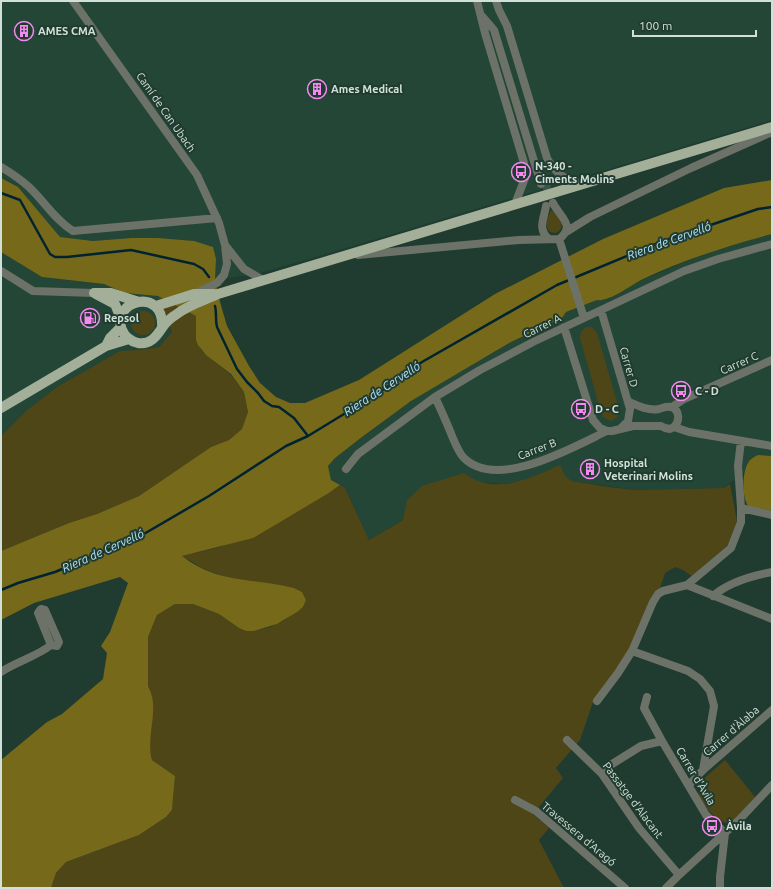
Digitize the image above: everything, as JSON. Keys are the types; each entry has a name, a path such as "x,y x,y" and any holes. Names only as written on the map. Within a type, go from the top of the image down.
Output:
{"main road":[{"path":"94,293 116,304 124,334 129,339 139,343 146,343 153,340 162,328 181,310 223,292 772,127"},
{"path":"156,306 194,294 223,292"},
{"path":"94,293 111,293 139,302"},
{"path":"106,346 121,323 123,312 129,305 139,302 148,302 156,306 160,312 162,328"},
{"path":"1,408 106,346 129,339"}],"street":[{"name":"Camí de Can Ubach","path":"73,1 197,175 217,218 225,245 227,264 226,270 220,281 194,294"},
{"path":"477,1 524,164 525,178 515,204"},
{"path":"496,1 507,26 547,158 552,168 561,176 570,181 583,184"},
{"path":"482,15 494,30 543,183 499,28 499,10"},
{"path":"343,256 519,240 559,239 566,232 590,217 691,168 772,132"},
{"path":"1,167 17,177 30,188 64,226 72,230 217,218"},
{"path":"549,239 543,233 542,228 549,204 566,221 566,232"},
{"path":"559,239 583,314"},
{"name":"Carrer A","path":"346,469 358,454 435,397 480,370 564,327 583,314 601,310 684,271 718,258 772,244"},
{"name":"Camí de Can Ubach","path":"225,245 244,269 263,280"},
{"path":"1,271 33,291 94,293"},
{"name":"Carrer D","path":"601,310 630,409 629,418 626,424 621,428"},
{"path":"564,327 593,420 600,428 607,431"},
{"name":"Carrer C","path":"672,407 684,399 772,360"},
{"name":"Carrer B","path":"435,397 463,457 475,465 485,469 507,470 528,466 607,431 633,426 661,426 670,429 674,427 689,432 772,446"},
{"path":"628,402 646,408 660,409 672,407 676,410 678,415 677,424 674,427"},
{"path":"660,409 657,413 657,418 661,426"},
{"path":"597,701 632,651 653,602 658,594 663,591 687,585 731,548 741,522 742,508 738,466 741,441"},
{"path":"742,508 772,515"},
{"path":"713,596 721,589 744,579 772,572"},
{"path":"687,585 772,620"},
{"path":"1,672 8,667 43,652 51,645"},
{"path":"632,651 688,671 700,679 710,691 714,706 703,770"},
{"name":"Carrer d'Àvila","path":"647,697 644,708 662,741 706,815 725,833"},
{"name":"Carrer d'Àlaba","path":"689,785 703,770 772,710"},
{"name":"Passatge d'Alacant","path":"567,740 602,774 639,828 679,875"},
{"path":"602,774 609,766 641,746 662,741"},
{"path":"666,888 739,820 772,785"},
{"name":"Travessera d'Aragó","path":"516,800 536,811 625,888"},
{"path":"720,888 725,833"}],"shaded area":[{"path":"1,1 772,1 772,120 257,274 215,280 216,259 194,241 158,238 132,238 93,241 60,237 18,187 1,178"},
{"path":"1,178 18,187 60,237 93,241 158,238 194,241 213,247 216,259 215,280 227,326 260,383 276,397 290,403 305,403 359,380 495,294 603,239 724,188 772,180 772,234 673,266 641,280 607,299 597,300 566,312 562,318 511,342 411,401 335,458 328,466 331,480 340,485 329,493 253,538 182,556 196,565 223,576 294,588 302,592 306,600 303,607 297,612 277,624 254,631 246,631 239,628 219,614 193,604 175,604 157,615 148,637 148,686 152,695 153,704 150,750 152,760 175,776 172,810 166,817 139,835 66,862 56,873 51,888 1,888 1,760 47,722 62,714 103,679 107,653 101,646 110,632 128,583 120,577 34,603 1,620 1,551 139,496 211,447 229,440 242,429 248,412 244,392 231,374 206,355 198,345 196,340 196,316 158,296 125,293 104,284 42,277 1,252"},
{"path":"551,210 562,224 560,230 556,233 550,232 546,224"},
{"path":"772,234 772,456 765,455 748,463 745,471 724,488 635,490 572,481 565,476 535,477 520,482 502,484 481,482 471,479 369,540 345,488 331,480 328,466 335,458 362,437 411,401 511,342 562,318 566,312 597,300 608,299 640,281 706,253"},
{"path":"1,252 42,277 104,284 125,293 158,296 172,332 159,347 120,351 57,387 27,410 1,436"},
{"path":"158,296 196,316 196,340 202,351 231,375 244,392 248,412 242,429 229,440 211,447 139,496 1,551 1,436 27,410 57,387 120,351 159,347 172,332"},
{"path":"143,311 152,314 155,323 152,332 143,335 134,332 131,323 134,314"},
{"path":"586,327 592,327 597,333 619,409 617,417 611,421 604,418 601,412 580,338 581,332"},
{"path":"758,455 772,456 772,511 748,506 746,502 744,479 746,467 750,460"},
{"path":"560,465 565,476 572,481 635,490 724,488 730,484 737,521 728,545 692,576 675,567 665,573 660,588 631,648 593,702 580,740 556,768 563,778 533,814 549,828 539,840 564,888 51,888 56,873 66,862 139,835 166,817 172,810 175,776 152,760 150,748 153,704 151,692 148,686 148,637 157,615 175,604 193,604 219,614 239,628 246,631 254,631 270,627 283,621 303,607 306,600 302,592 294,588 228,578 204,569 182,556 220,547 293,514 340,485 345,488 369,540 403,520 407,500 422,486 464,473 475,480 487,483 512,483 524,480"},
{"path":"725,760 755,797 735,819 729,823 715,817 698,796 701,781"}],"waterway":[{"path":"1,193 20,200 50,254 55,257 131,250 194,264 203,269 209,277"},
{"name":"Riera de Cervelló","path":"1,590 18,583 55,572 137,538 209,496 286,446 308,436 380,392 422,362 557,285 663,241 758,209 772,207"},
{"path":"215,306 217,327 237,369 264,401 272,406 279,407 294,418 308,436"}],"tunnel":[{"path":"545,183 551,199"}],"place":[{"name":"AMES CMA","path":"24,31"},
{"name":"Ames Medical","path":"317,89"},
{"name":"N-340 - Ciments Molins","path":"521,172"},
{"name":"Repsol","path":"90,318"},
{"name":"C - D","path":"681,391"},
{"name":"D - C","path":"581,409"},
{"name":"Hospital Veterinari Molins","path":"590,469"},
{"name":"Àvila","path":"712,826"}]}
